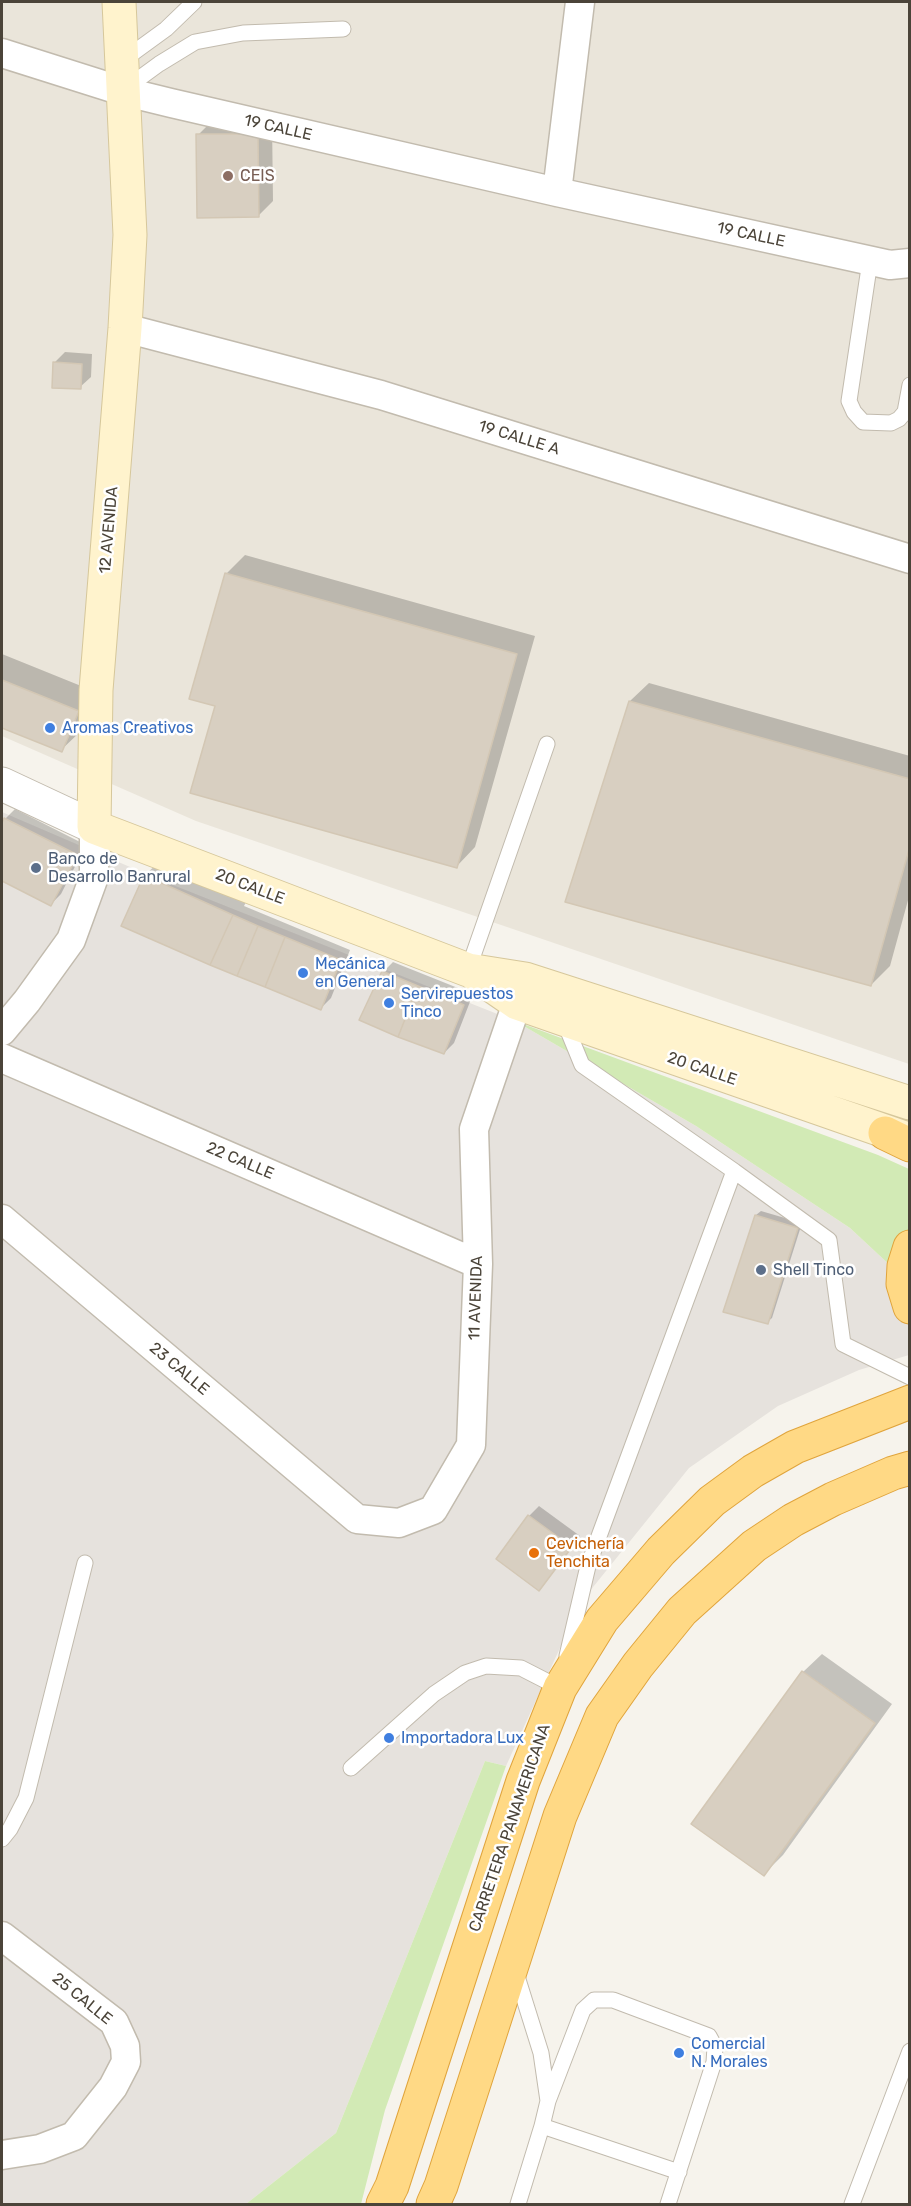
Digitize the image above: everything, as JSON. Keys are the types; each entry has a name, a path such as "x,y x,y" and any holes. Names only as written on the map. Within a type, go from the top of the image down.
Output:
{"highway":[{"path":"909,1247 904,1266 903,1284 909,1307"},
{"name":"CARRETERA PANAMERICANA","path":"382,2205 392,2186 523,1782 560,1688 602,1620 661,1551 712,1501 753,1472 795,1447 909,1402"},
{"path":"433,2205 560,1816 602,1716 638,1665 682,1611 754,1546 793,1520 833,1498 909,1468"}],"main road":[{"name":"12 AVENIDA","path":"94,827 96,690 129,235 119,2"},
{"name":"20 CALLE","path":"94,827 468,970 525,979 909,1103"},
{"name":"20 CALLE","path":"468,970 517,1003 901,1139"}],"street":[{"path":"557,192 580,2"},
{"name":"19 CALLE","path":"2,53 122,76 557,192 870,261 890,265 909,263"},
{"name":"19 CALLE A","path":"124,328 381,395 909,559"},
{"name":"20 CALLE","path":"2,784 94,827"},
{"name":"12 AVENIDA","path":"2,1031 71,940 94,878 94,827"},
{"name":"11 AVENIDA","path":"357,1519 399,1523 434,1510 471,1445 478,1264 474,1130 517,1003"},
{"name":"22 CALLE","path":"2,1058 478,1264"},
{"name":"23 CALLE","path":"2,1219 357,1519"},
{"name":"25 CALLE","path":"2,1936 114,2022 125,2046 126,2062 113,2087 74,2136 40,2150 2,2155"}],"lane":[{"path":"122,76 194,2"},
{"path":"122,76 159,64 195,42 243,33 343,29"},
{"path":"870,261 849,401 854,412 863,422 891,423 905,412 909,385"},
{"path":"468,970 548,744"},
{"path":"564,1021 582,1065 829,1240 843,1344 909,1377"},
{"path":"351,1768 434,1694 465,1673 486,1666 521,1668 560,1688 588,1566 734,1171"},
{"path":"2,1839 10,1829 26,1798 85,1563"},
{"path":"512,1960 541,2053 548,2101"},
{"path":"518,2205 548,2101 583,2010 594,2000 613,2000 709,2036 715,2048 714,2062 669,2205"},
{"path":"852,2205 909,2051"},
{"path":"542,2126 679,2172"},
{"path":"528,2174 528,2205"}],"shaded area":[{"path":"2,2 909,2 909,1064 196,821 2,736"},
{"path":"2,812 158,879 515,1021 696,1126 850,1228 909,1283 909,1355 859,1370 778,1406 689,1468 581,1602 506,1766 485,1761 336,2133 246,2204 2,2204"}],"green space":[{"path":"515,1021 878,1155 909,1169 909,1283 850,1228 696,1126"},
{"path":"485,1761 506,1766 385,2110 361,2204 246,2204 336,2133"}],"building":[{"name":"CEIS","path":"196,134 258,134 259,217 197,218"},
{"path":"53,362 82,364 81,389 52,388"},
{"path":"225,573 517,654 457,868 190,793 215,706 189,699"},
{"path":"2,680 79,711 62,752 2,728"},
{"path":"629,701 910,779 910,846 871,986 565,902"},
{"name":"Banco de Desarrollo Banrural","path":"4,818 78,855 51,906 2,881 2,823"},
{"path":"144,875 233,915 210,965 121,926"},
{"path":"233,915 258,926 237,976 210,965"},
{"path":"258,926 285,937 265,987 237,976"},
{"name":"Mecánica en General","path":"285,937 341,960 321,1010 265,987"},
{"name":"Servirepuestos Tinco","path":"382,971 418,986 398,1037 359,1020"},
{"path":"418,986 464,1005 444,1054 398,1037"},
{"name":"Shell Tinco","path":"755,1215 798,1228 768,1324 723,1312"},
{"name":"Cevichería Tenchita","path":"528,1515 572,1547 539,1591 496,1559"},
{"path":"802,1671 875,1723 764,1876 691,1824"}],"place":[{"name":"CEIS","path":"228,176"},
{"name":"Aromas Creativos","path":"50,728"},
{"name":"Banco de Desarrollo Banrural","path":"36,868"},
{"name":"Mecánica en General","path":"303,973"},
{"name":"Servirepuestos Tinco","path":"389,1003"},
{"name":"Shell Tinco","path":"761,1270"},
{"name":"Cevichería Tenchita","path":"534,1553"},
{"name":"Importadora Lux","path":"389,1738"},
{"name":"Comercial N. Morales","path":"679,2053"}]}
